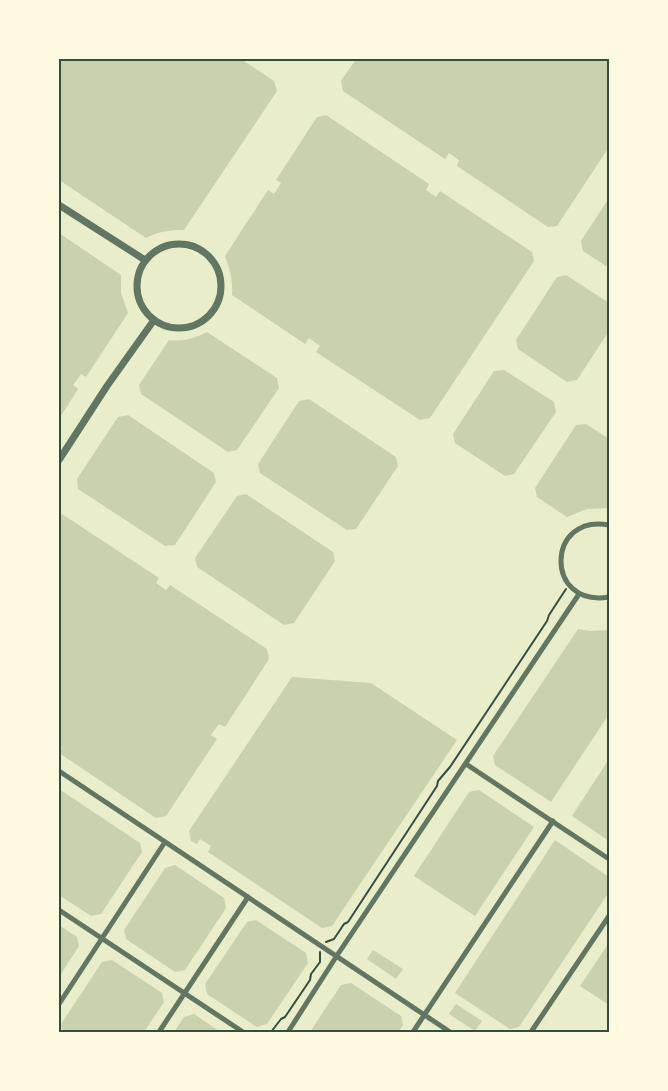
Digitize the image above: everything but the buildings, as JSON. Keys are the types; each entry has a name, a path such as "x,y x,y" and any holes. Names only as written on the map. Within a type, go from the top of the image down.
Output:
{"street":[{"path":"59,205 145,260"},
{"path":"177,243 189,244 211,257 218,268 222,282 221,296 215,308 206,319 194,326 181,328 167,326 154,320 145,311 138,299 136,285 139,271 145,260 154,251 177,243"},
{"path":"59,460 107,386 154,320"},
{"path":"609,525 596,524 583,527 572,534 564,544 560,566 564,577 579,594 588,598 599,599 609,597"},
{"path":"288,1032 336,956 579,594"},
{"path":"466,764 609,859"},
{"path":"59,771 450,1032"},
{"path":"413,1032 553,821"},
{"path":"59,1004 165,842"},
{"path":"160,1032 248,897"},
{"path":"59,910 243,1032"},
{"path":"532,1032 609,916"}],"path":[{"path":"272,1032 310,980 311,974 320,962 320,953 327,941 334,939 344,924 348,922 437,786 438,781 450,767 547,621 569,584"}],"green space":[{"path":"59,59 241,59 274,81 277,91 184,230 165,231 146,238 59,180"},
{"path":"356,59 609,59 609,147 557,226 548,227 457,166 459,160 449,153 445,159 343,91 341,81"},
{"path":"326,115 429,184 426,190 436,197 440,191 532,252 534,261 430,418 420,420 316,352 320,346 309,338 305,344 232,295 231,275 225,256 268,190 274,194 281,183 276,180 317,117"},
{"path":"609,198 609,268 583,251 581,241"},
{"path":"59,233 121,275 121,293 128,313 86,377 81,374 73,385 78,389 59,419"},
{"path":"566,275 609,303 609,331 577,380 567,382 518,349 516,340 557,277"},
{"path":"207,332 277,378 279,388 237,450 228,452 141,394 139,385 169,340 189,339"},
{"path":"504,370 554,402 556,412 514,474 505,476 455,443 453,434 494,371"},
{"path":"309,399 396,457 398,466 356,529 347,530 260,473 258,464 299,401"},
{"path":"128,415 214,473 216,482 175,545 165,546 78,489 77,479 118,417"},
{"path":"586,424 609,439 609,508 587,509 567,517 537,497 535,488 576,425"},
{"path":"246,494 333,552 335,561 294,623 284,625 197,567 195,558 237,496"},
{"path":"59,514 62,514 159,578 156,583 166,590 170,585 267,649 269,659 225,727 219,724 211,735 217,739 166,816 156,818 59,753 62,748 59,745"},
{"path":"578,629 590,631 609,630 609,714 551,802 495,765 493,756"},
{"path":"292,677 371,683 457,740 332,926 322,928 208,852 211,846 200,839 197,844 191,841 189,831"},
{"path":"609,759 609,841 572,816"},
{"path":"59,789 140,843 142,852 101,914 91,916 59,895"},
{"path":"479,790 534,827 475,916 414,876 469,792"},
{"path":"555,840 609,877 609,892 519,1027 510,1029 455,993"},
{"path":"175,865 224,898 226,908 185,970 175,972 126,939 124,930 165,868"},
{"path":"256,920 306,953 308,963 267,1024 257,1027 207,994 205,984 247,922"},
{"path":"59,925 77,937 79,946 59,977"},
{"path":"609,943 609,1005 580,986"},
{"path":"373,950 403,969 396,979 367,959"},
{"path":"112,960 162,993 164,1002 144,1032 63,1032 61,1024 102,962"},
{"path":"351,983 401,1016 403,1025 398,1032 310,1032 341,985"},
{"path":"456,1004 482,1021 475,1031 449,1014"},
{"path":"194,1014 221,1032 174,1032 184,1017"}]}
